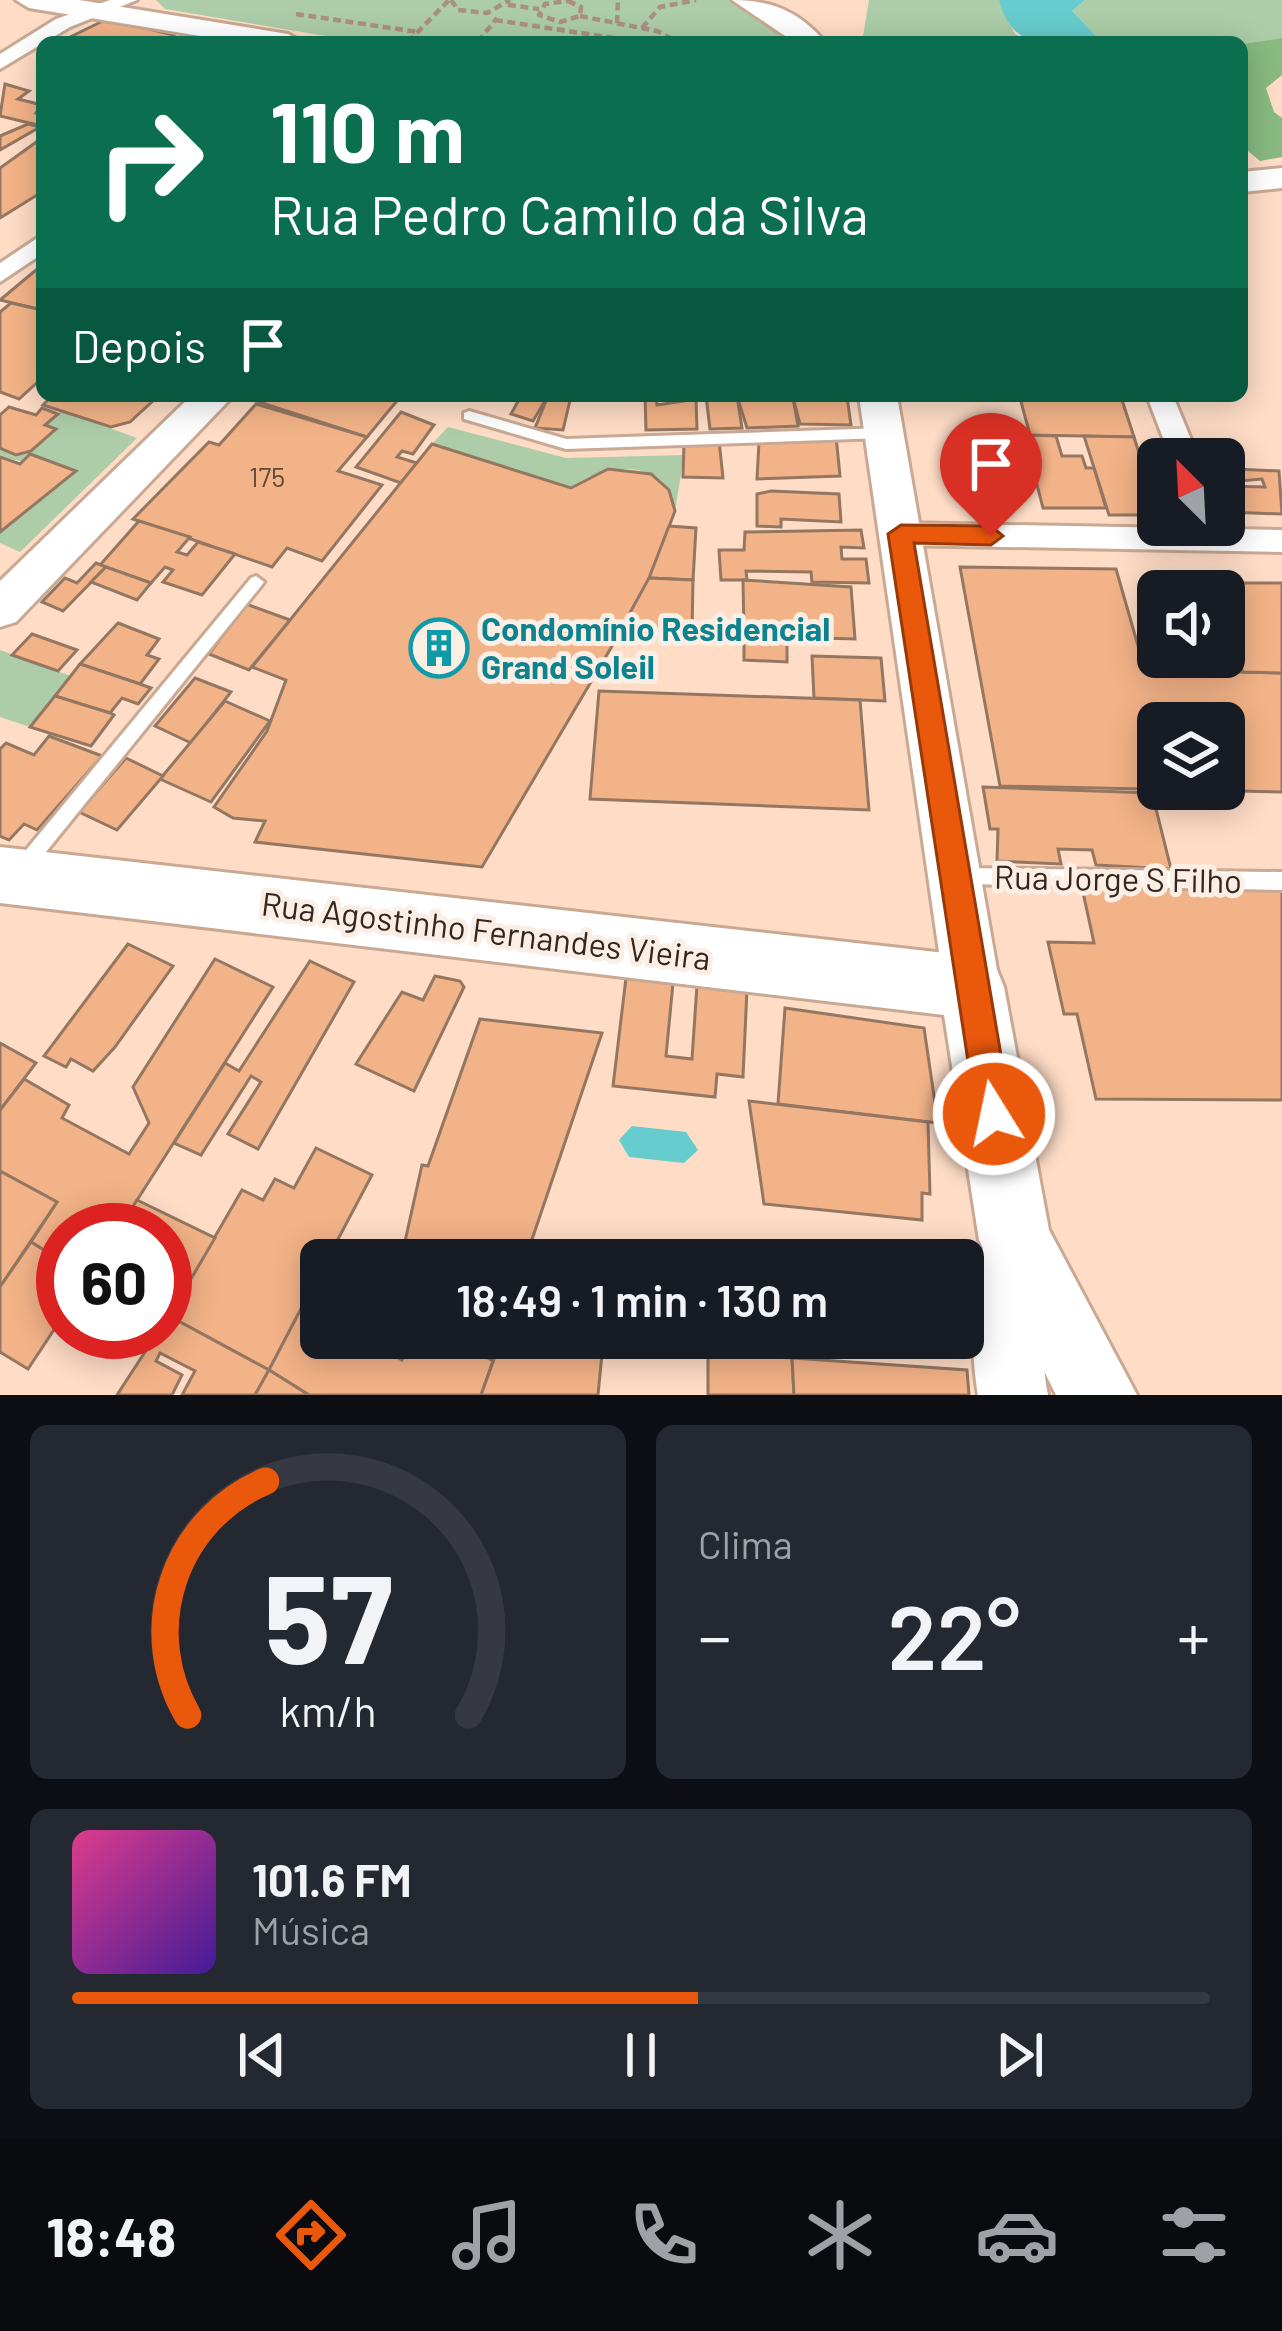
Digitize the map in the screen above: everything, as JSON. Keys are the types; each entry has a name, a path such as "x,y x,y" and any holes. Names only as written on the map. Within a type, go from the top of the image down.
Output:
{"main road":[{"path":"29,0 118,5 260,36"},
{"path":"745,0 786,20 804,36"},
{"path":"1248,181 1282,178"},
{"path":"0,609 208,402"},
{"path":"882,414 1015,1240 1008,1370 1012,1395"},
{"name":"Rua Agostinho Fernandes Vieira","path":"8,876 972,987"},
{"path":"1015,1240 1098,1395"}],"street":[{"path":"43,36 63,23 118,5"},
{"path":"0,63 36,40"},
{"path":"0,275 36,247"},
{"path":"1162,402 1177,438"},
{"path":"901,534 1137,532"},
{"path":"1245,536 1282,541"}],"lane":[{"path":"469,416 566,444 882,414"},
{"path":"8,876 256,582"},
{"name":"Rua Jorge S Filho","path":"954,876 1282,881"}],"path":[{"path":"414,36 450,0 466,13 509,3 539,9 552,21"},
{"path":"615,36 620,24 618,0"},
{"path":"642,28 660,8 696,0"},
{"path":"539,9 550,1 575,1 583,10 580,16"},
{"path":"483,36 509,3"},
{"path":"282,13 418,32"},
{"path":"545,28 552,21 580,16 663,36"},
{"path":"495,20 590,36"}],"green space":[{"path":"156,0 728,0 785,36 326,36 165,9"},
{"path":"869,0 999,0 1018,36 863,36"},
{"path":"1085,0 1282,0 1282,38 1248,43 1248,36 1096,36 1072,11"},
{"path":"1282,38 1282,75 1266,88 1274,112 1282,118 1282,157 1260,161 1248,151 1248,43"},
{"path":"62,411 137,438 20,552 0,543 0,532 75,472 0,457 0,448 55,429 45,425"},
{"path":"448,427 566,458 684,455 675,511 670,493 648,473 600,473 571,488 432,444"},
{"path":"0,650 71,676 30,727 0,717"}],"water":[{"path":"999,0 1085,0 1072,11 1096,36 1023,36 1006,18"},
{"path":"632,1126 686,1132 698,1150 684,1163 629,1157 619,1140"}],"building":[{"path":"107,19 174,35 172,36 72,36"},
{"path":"5,84 29,91 18,99 36,104 36,125 0,116"},
{"path":"28,124 36,126 0,150 0,136"},
{"path":"36,142 36,196 0,218 0,168"},
{"path":"36,270 36,309 0,300"},
{"path":"11,303 36,309 36,383 19,399 0,392 0,312"},
{"path":"152,402 130,422 111,427 43,405"},
{"path":"259,402 396,402 367,437"},
{"path":"518,402 544,402 533,421 511,414"},
{"path":"546,402 570,402 563,430 535,428"},
{"path":"645,402 696,402 697,429 646,430"},
{"path":"707,402 738,402 742,428 710,429"},
{"path":"739,402 794,402 798,426 747,428"},
{"path":"794,402 848,402 851,425 800,424"},
{"path":"1021,402 1123,402 1134,437 1030,435"},
{"path":"256,404 367,437 338,471 382,485 322,561 287,548 272,567 133,519 209,442 219,445"},
{"path":"9,407 36,415 42,408 58,414 45,425 56,429 31,451 16,455 0,448 0,415"},
{"path":"401,412 434,425 413,454 402,451 397,457 417,463 401,483 356,467"},
{"path":"1024,435 1056,436 1062,456 1082,456 1086,468 1094,468 1106,508 1043,508"},
{"path":"836,436 840,476 757,479 759,442"},
{"path":"1084,436 1134,437 1137,515 1109,515"},
{"path":"719,440 723,478 683,477 684,442"},
{"name":"Condomínio Residencial Grand Soleil","path":"432,444 571,488 608,469 651,474 669,490 675,511 645,590 482,867 255,842 265,821 233,818 214,807 267,731 286,680 252,667"},
{"path":"30,454 76,471 0,532 0,457 20,464"},
{"path":"1245,469 1279,471 1282,514 1245,513 1245,487 1265,487 1262,479 1245,481"},
{"path":"757,494 839,494 841,522 781,519 781,527 757,526"},
{"path":"139,521 190,537 177,552 187,555 198,542 235,554 202,595 163,582 173,570 165,567 151,583 100,565"},
{"path":"669,526 696,528 693,580 649,578"},
{"path":"861,530 864,548 841,547 842,559 866,559 869,583 812,582 811,572 746,571 747,580 721,580 719,550 744,550 745,532"},
{"path":"96,563 106,567 63,611 42,602 65,578 77,583"},
{"path":"106,567 151,583 137,600 91,582"},
{"path":"960,567 1116,569 1137,642 1137,678 1245,678 1245,672 1282,673 1282,792 1245,791 1245,702 1137,702 1137,789 1000,786"},
{"path":"649,578 693,580 692,634 621,629"},
{"path":"743,580 851,587 855,639 744,636"},
{"path":"1245,583 1282,583 1282,673 1245,672"},
{"path":"246,604 290,620 249,670 209,654"},
{"path":"118,623 159,639 147,655 159,659 140,684 80,664"},
{"path":"32,634 77,650 58,671 12,655"},
{"path":"744,636 787,637 787,662 744,660"},
{"path":"812,656 881,658 885,701 814,698"},
{"path":"80,664 151,688 138,704 122,698 110,713 55,696"},
{"path":"195,678 231,692 191,743 155,726"},
{"path":"599,691 860,700 869,810 590,799"},
{"path":"55,696 114,715 91,746 30,727"},
{"path":"225,701 270,721 211,802 160,779"},
{"path":"49,736 102,756 37,830 24,824 9,840 0,836 0,749 6,743 34,755"},
{"path":"126,758 163,776 117,830 79,812"},
{"path":"983,787 1137,792 1137,810 1156,810 1171,869 1096,865 1092,850 1058,849 1061,864 997,861 998,829 990,829"},
{"path":"1081,883 1282,888 1282,1100 1096,1099 1077,1014 1064,1014 1048,942 1094,943"},
{"path":"128,944 173,966 115,1047 93,1071 71,1059 66,1067 44,1056"},
{"path":"215,959 273,987 135,1203 56,1203 0,1171 0,1110 24,1079 69,1105 62,1118 129,1154 149,1123 133,1087"},
{"path":"310,961 354,982 258,1149 228,1134 261,1082 251,1076 201,1155 174,1143 225,1063 239,1071"},
{"path":"435,976 460,981 464,987 414,1091 356,1064 402,992 423,1000"},
{"path":"626,978 673,983 666,1056 692,1059 697,985 747,989 743,1077 717,1074 715,1097 613,1086"},
{"path":"785,1008 924,1028 938,1123 778,1104"},
{"path":"480,1019 602,1033 532,1239 406,1239 422,1165 428,1166"},
{"path":"0,1043 36,1063 0,1110"},
{"path":"749,1101 928,1122 930,1194 922,1193 922,1220 764,1204"},
{"path":"316,1148 372,1175 338,1239 300,1239 300,1312 269,1370 192,1328 192,1276 242,1190 263,1200 275,1179 294,1188"},
{"path":"0,1171 57,1202 36,1203 36,1233 0,1287"},
{"path":"192,1227 215,1238 192,1277"},
{"path":"31,1242 36,1245 36,1357 28,1369 0,1352 0,1287"},
{"path":"300,1311 300,1359 493,1361 481,1395 309,1395 269,1370"},
{"path":"192,1328 269,1370 255,1395 182,1395 195,1371 172,1359 192,1359"},
{"path":"140,1359 157,1359 182,1375 172,1395 117,1395"},
{"path":"494,1359 602,1359 598,1395 481,1395"},
{"path":"708,1359 792,1359 794,1395 708,1395"},
{"path":"792,1359 967,1370 969,1395 794,1395"},
{"path":"269,1370 309,1395 255,1395"}],"place":[{"name":"Condomínio Residencial Grand Soleil","path":"439,648"}],"route":[{"path":"991,536 901,534 994,1114"}]}
